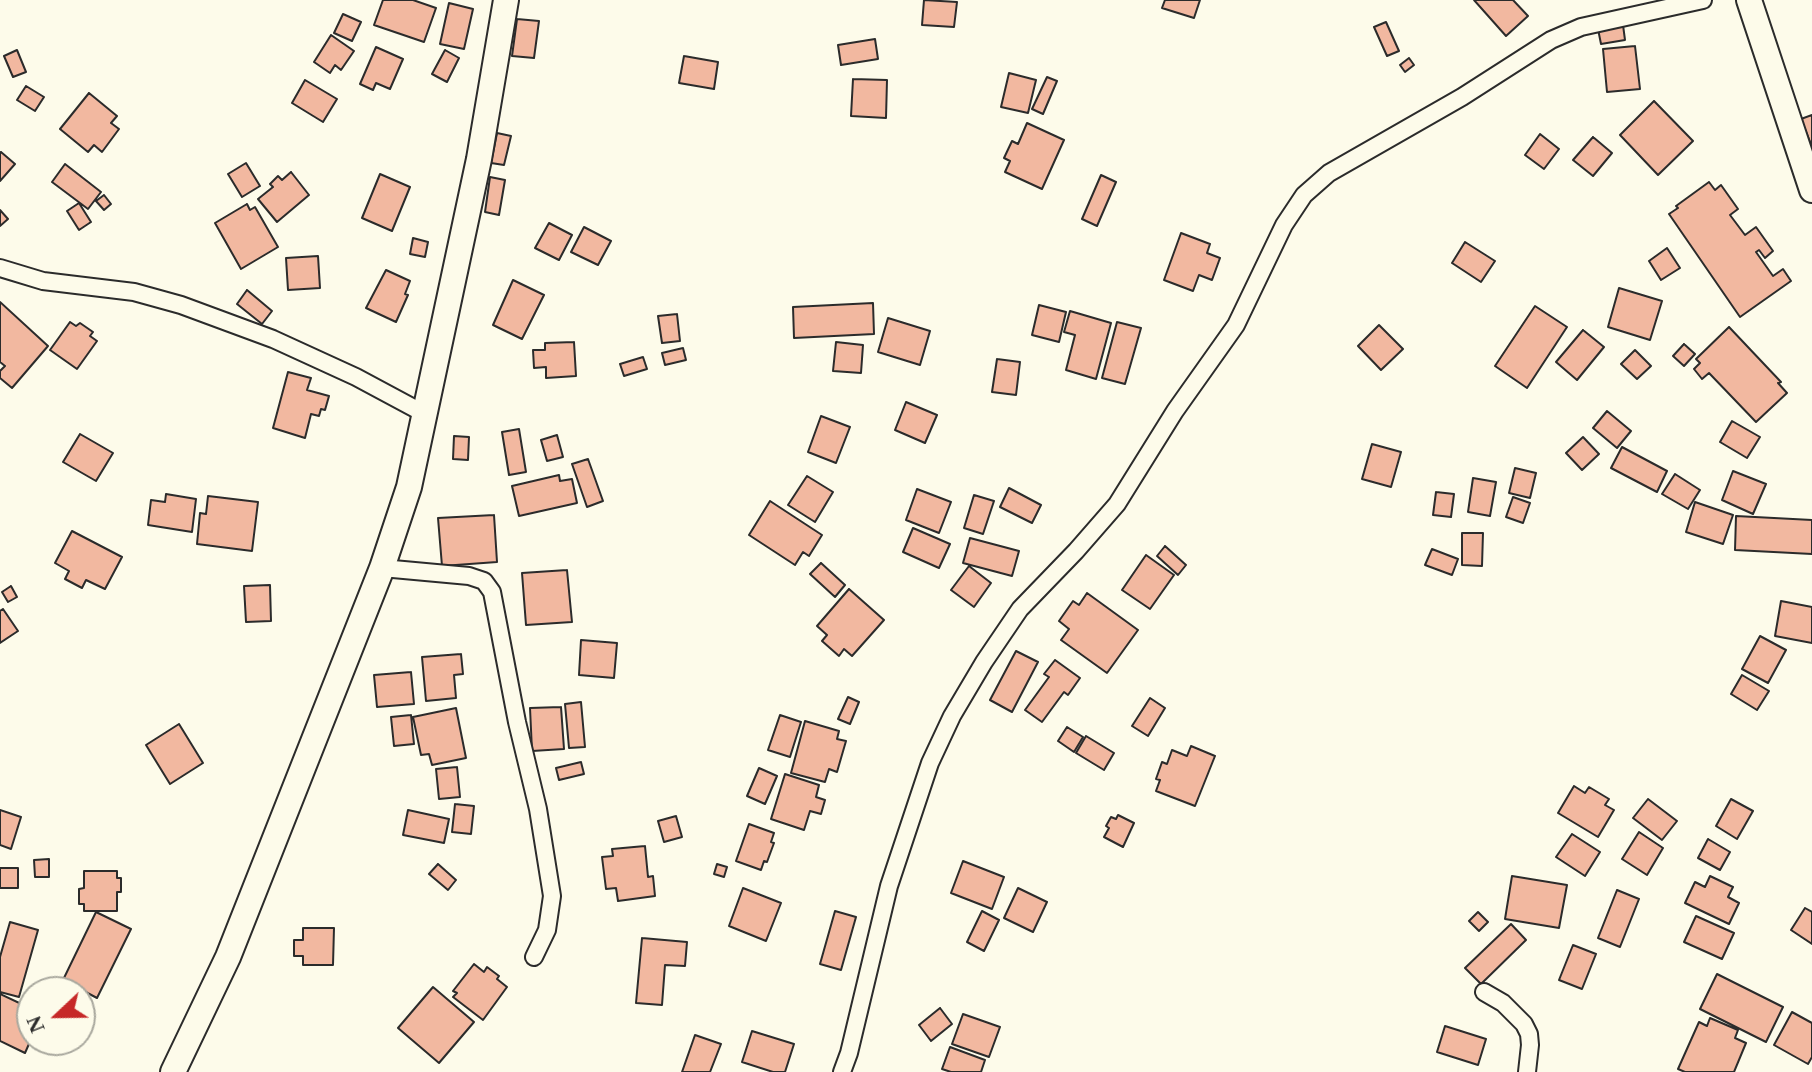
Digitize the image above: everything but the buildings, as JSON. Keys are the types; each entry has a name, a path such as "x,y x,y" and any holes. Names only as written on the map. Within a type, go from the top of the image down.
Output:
{"main road":[{"path":"173,1072 228,957 382,568 409,487 479,159 506,0"},
{"path":"1749,0 1812,190"}],"street":[{"path":"842,1072 889,886 930,763 952,716 1020,609 1117,504 1175,411 1236,325 1284,225 1304,195 1329,173 1462,97 1551,40 1581,27 1703,0"},
{"path":"0,268 43,281 134,292 181,305 273,339 329,364 425,414"},
{"path":"382,568 469,576 484,581 492,592 538,809 552,896 547,930 534,957"},
{"path":"1484,992 1503,1003 1524,1024 1530,1045 1527,1072"}]}
